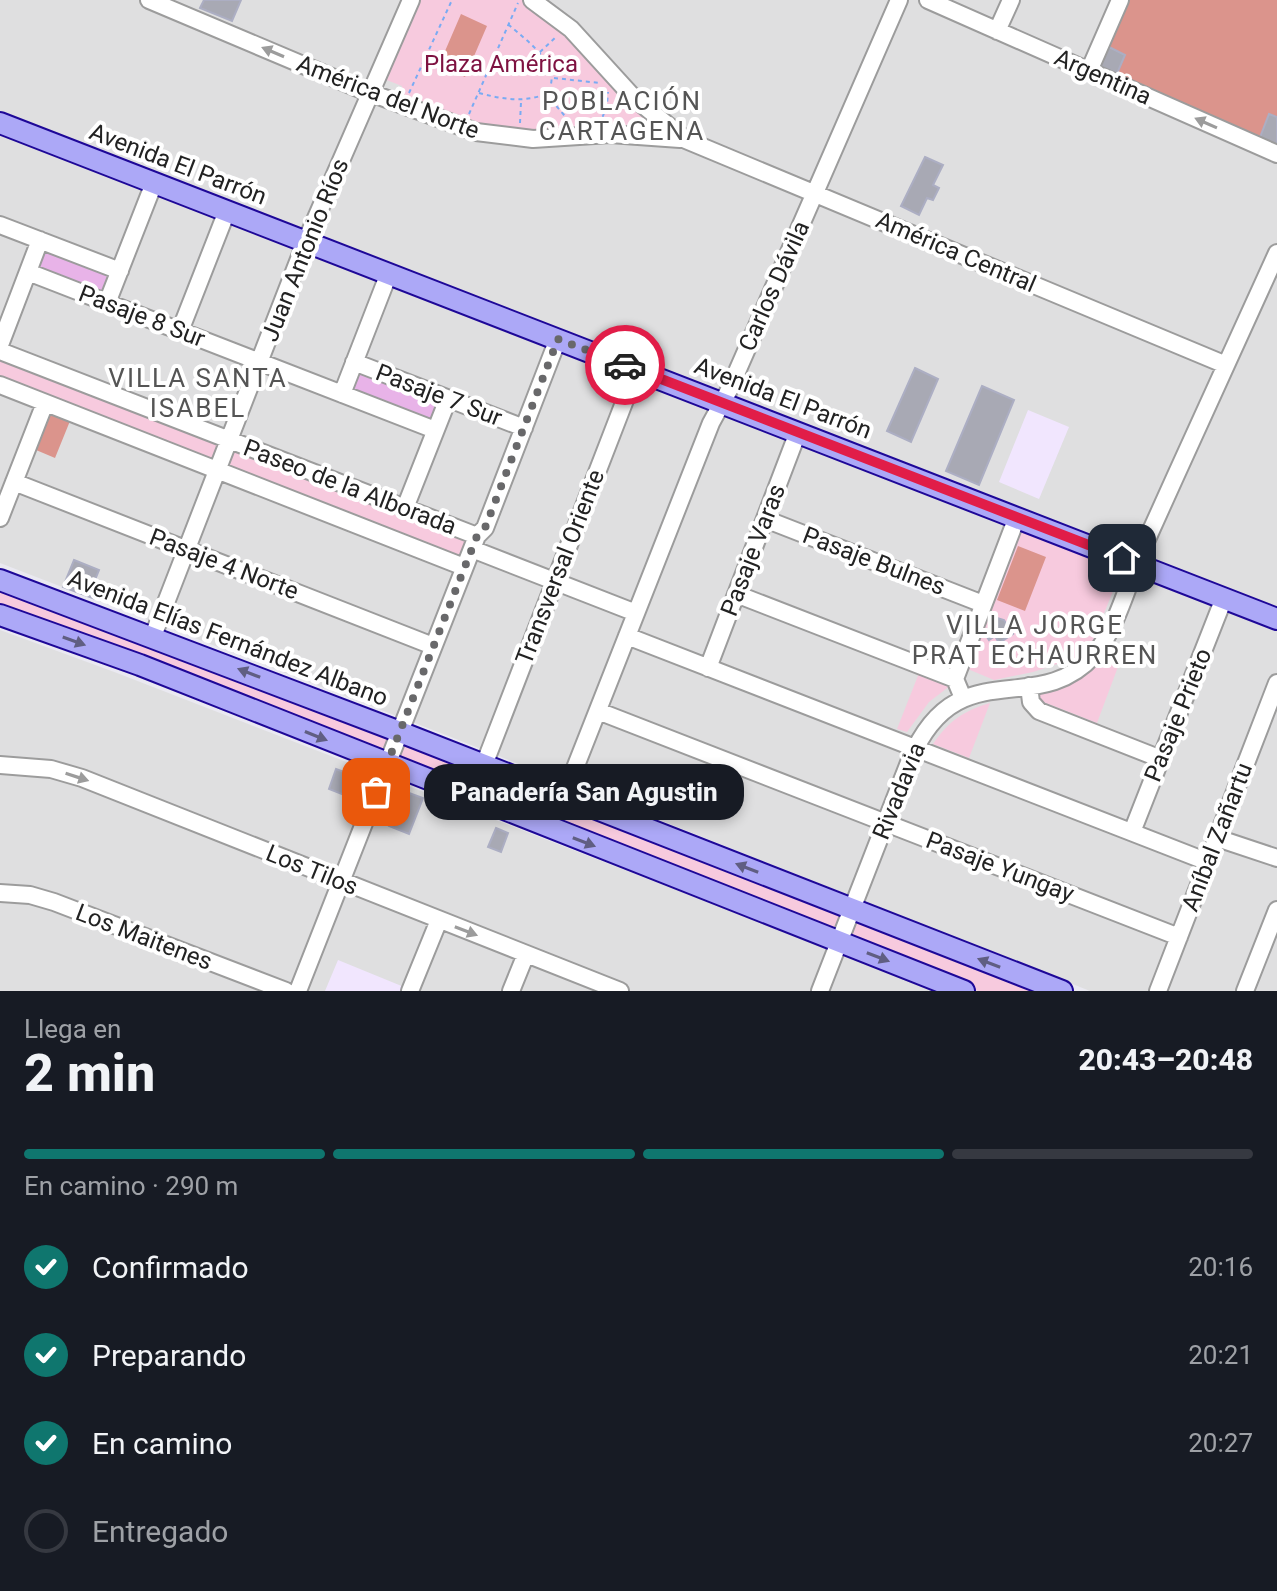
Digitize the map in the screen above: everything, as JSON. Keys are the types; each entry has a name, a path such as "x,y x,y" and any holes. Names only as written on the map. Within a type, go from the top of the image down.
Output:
{"main road":[{"name":"Avenida El Parrón","path":"0,123 1277,619"},
{"name":"Avenida Elías Fernández Albano","path":"0,580 153,636 1062,991"},
{"path":"0,615 140,665 964,991"}],"street":[{"name":"América del Norte","path":"149,0 370,93 460,127 504,137 533,139 624,134 686,140"},
{"name":"Juan Antonio Ríos","path":"153,636 306,241 411,0"},
{"name":"Carlos Dávila","path":"564,796 722,402 899,0"},
{"name":"Argentina","path":"928,0 1277,154"},
{"path":"997,31 1011,0"},
{"path":"1089,71 1120,0"},
{"path":"525,1 571,29 640,104 686,140"},
{"name":"América Central","path":"686,140 1226,365"},
{"path":"107,303 154,183"},
{"path":"180,331 227,211"},
{"path":"0,225 120,271"},
{"path":"0,348 40,240"},
{"name":"Rivadavia","path":"820,991 915,748 938,715 963,698 987,691 1029,686 1068,675 1093,656 1105,640 1136,564 1277,253"},
{"name":"Pasaje 8 Sur","path":"28,272 435,430"},
{"path":"342,394 389,273"},
{"path":"298,991 464,567 474,542 485,528 558,339"},
{"name":"Paseo de la Alborada","path":"0,348 405,508 555,581 636,613"},
{"name":"Pasaje 7 Sur","path":"354,362 524,428"},
{"name":"Transversal Oriente","path":"484,765 637,369"},
{"name":"Paseo de la Alborada","path":"0,385 464,567"},
{"path":"405,508 448,399"},
{"path":"0,518 45,403"},
{"name":"Pasaje Varas","path":"708,668 798,432"},
{"name":"Pasaje 4 Norte","path":"14,482 433,646"},
{"path":"963,698 955,679 1017,517"},
{"name":"Pasaje Bulnes","path":"765,519 983,604"},
{"path":"736,594 955,679"},
{"name":"Pasaje Prieto","path":"1132,832 1224,598"},
{"path":"627,636 1208,862"},
{"name":"Aníbal Zañartu","path":"1158,991 1277,683"},
{"path":"1029,686 1031,702 1039,711 1161,759"},
{"name":"Pasaje Yungay","path":"598,711 1179,937"},
{"name":"Los Tilos","path":"0,765 51,769 82,778 615,990"},
{"path":"1217,838 1277,858"},
{"name":"Los Maitenes","path":"0,893 30,895 54,902 286,991"},
{"path":"1245,991 1277,910"},
{"path":"410,991 439,920"},
{"path":"511,991 526,954"}],"path":[{"path":"400,104 407,97 452,0"},
{"path":"467,120 509,25 525,1"},
{"path":"479,93 521,100 546,94 551,88 553,78 539,52 509,25"},
{"path":"539,52 562,32"},
{"path":"553,78 605,84 602,77"},
{"path":"588,124 603,116 608,88"},
{"path":"546,94 574,126"},
{"path":"519,131 521,100"}],"shaded area":[{"path":"0,0 1277,0 1277,991 1090,991 446,735 0,563"},
{"path":"1125,0 1277,0 1277,148 1102,70 1098,61"},
{"path":"461,14 487,26 465,77 439,65"},
{"path":"44,248 108,273 100,295 36,270"},
{"path":"358,368 441,401 432,425 348,393"},
{"path":"1028,410 1069,427 1039,499 999,482"},
{"path":"51,413 70,421 55,458 36,450"},
{"path":"1018,546 1046,557 1025,611 997,600"},
{"path":"0,630 117,673 937,991 0,991"},
{"path":"338,960 404,987 402,991 325,991"}],"green space":[{"name":"Plaza América","path":"418,0 524,0 569,35 597,64 621,97 653,127 590,126 532,135 480,127 410,102 401,94 402,86 384,79"},
{"path":"0,359 466,539 463,559 0,381"},
{"path":"1017,525 1122,569 1092,643 1075,658 1033,672 994,680 963,667"},
{"path":"0,587 20,592 1039,991 978,991 0,610"},
{"path":"1113,644 1125,648 1097,723 1028,696 1074,683"},
{"path":"921,668 955,682 929,702 907,732 897,729"},
{"path":"990,703 969,758 933,744 957,718"}],"building":[{"path":"204,0 241,0 232,21 200,8"},
{"path":"1105,45 1125,55 1116,76 1102,70 1098,61"},
{"path":"1269,114 1277,117 1277,148 1259,140"},
{"path":"925,157 943,165 933,185 939,188 933,200 927,198 919,215 901,206"},
{"path":"627,326 641,332 636,345 622,339"},
{"path":"915,368 938,379 911,442 887,431"},
{"path":"982,386 1014,400 979,485 946,471"},
{"path":"74,560 99,570 95,580 101,582 95,599 63,587"},
{"path":"997,618 1004,620 1013,634 999,643 995,636 989,640 984,632 997,624"},
{"path":"336,769 365,780 367,788 362,802 329,789"},
{"path":"409,793 423,798 409,834 389,826 400,797"},
{"path":"496,828 508,833 501,852 488,847"}],"way so far":[{"path":"376,792 477,536 484,531 558,339 625,365"}],"place":[{"name":"Panadería San Agustin","path":"376,792"}],"district":[{"name":"POBLACIÓN CARTAGENA","path":"622,116"},
{"name":"VILLA SANTA ISABEL","path":"198,393"},
{"name":"VILLA JORGE PRAT ECHAURREN","path":"1035,640"}],"route":[{"path":"625,365 1122,558"}]}
